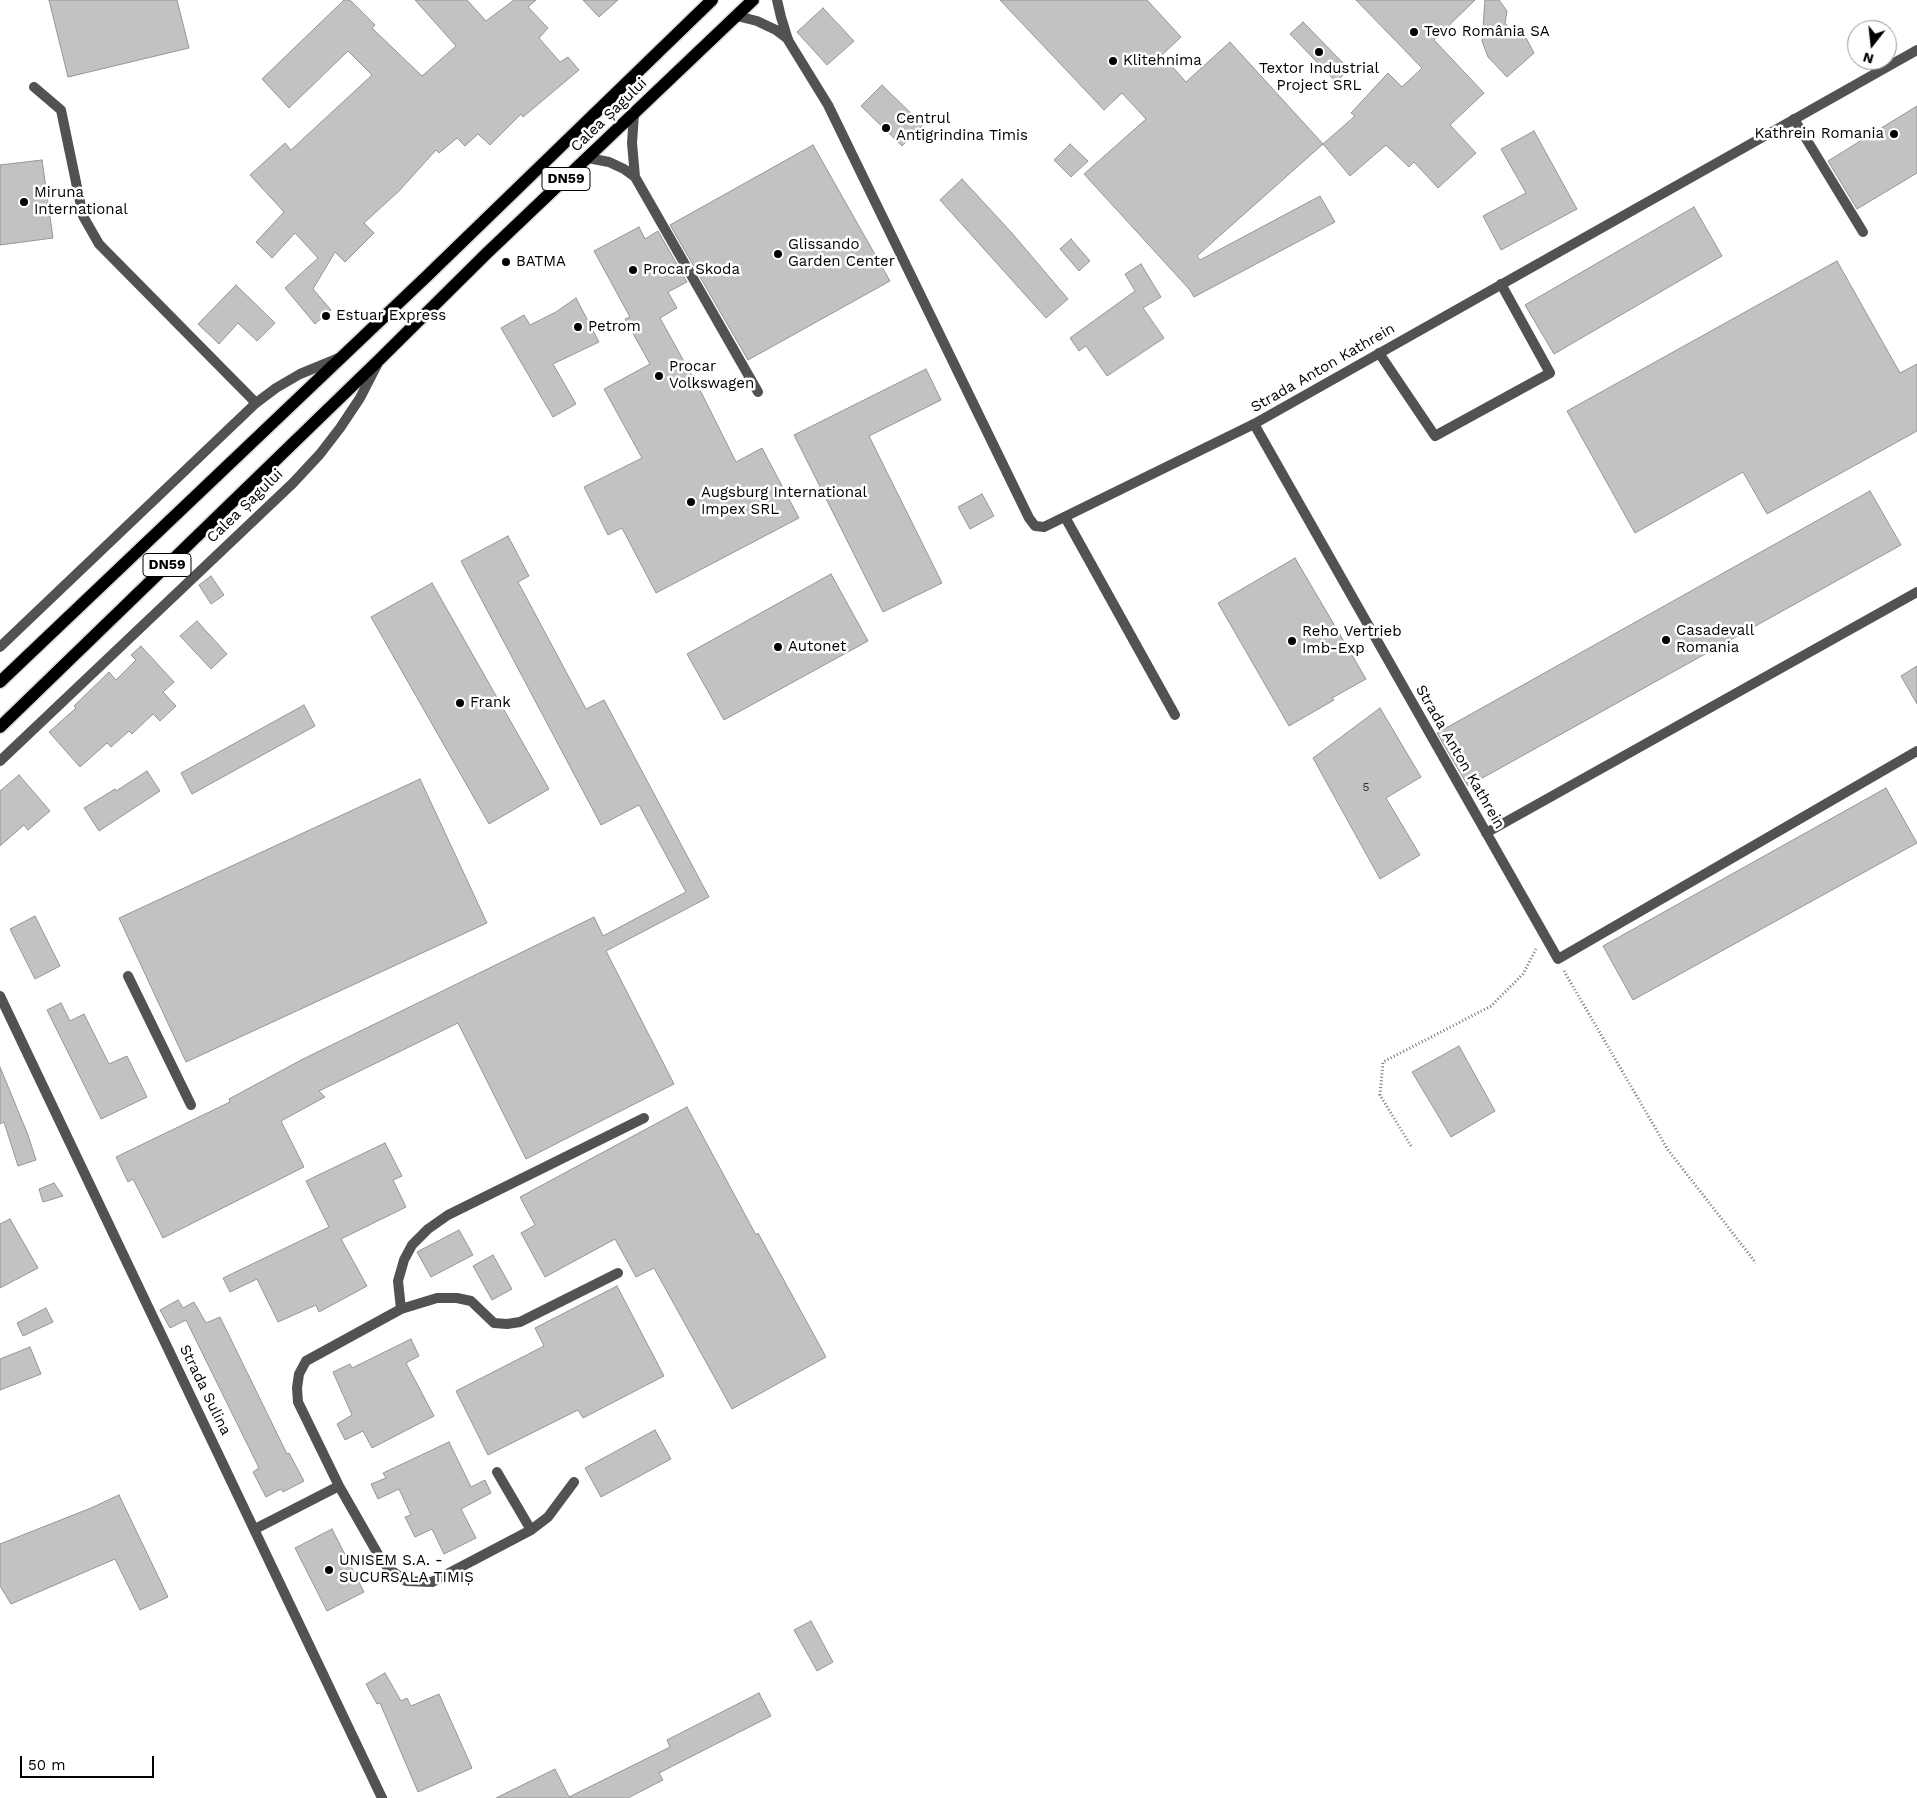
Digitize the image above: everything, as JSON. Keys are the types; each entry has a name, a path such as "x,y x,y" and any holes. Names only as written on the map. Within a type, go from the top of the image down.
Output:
{"main road":[{"name":"Calea Șagului","path":"0,682 342,357 712,0"},
{"name":"Calea Șagului","path":"0,727 486,254 754,0"}],"street":[{"path":"777,0 780,17 788,40 828,105 1029,518 1036,526 1044,528 1254,424"},
{"path":"737,16 757,21 776,30 788,40"},
{"name":"Strada Anton Kathrein","path":"1558,960 1254,424 1917,50"},
{"path":"34,88 61,110 83,216 99,244 256,403"},
{"path":"634,114 632,143 635,177"},
{"path":"1794,120 1863,232"},
{"path":"588,158 609,162 635,177 758,392"},
{"path":"1379,353 1435,436 1550,373 1501,284"},
{"name":"Calea Șagului","path":"0,647 256,403 300,374 342,357"},
{"name":"Calea Șagului","path":"0,761 293,483 320,454 340,428 360,398 380,359"},
{"path":"1066,517 1175,715"},
{"path":"1486,833 1917,592"},
{"path":"1558,960 1917,752"},
{"path":"128,976 191,1105"},
{"name":"Strada Sulina","path":"0,996 382,1798"},
{"path":"401,1309 398,1281 404,1260 412,1245 428,1229 448,1215 644,1118"},
{"path":"574,1482 548,1516 531,1530 432,1582 406,1581 388,1568 379,1556 339,1486 298,1402 296,1388 299,1374 306,1361 401,1309 437,1298 457,1298 472,1301 494,1323 520,1322 618,1273"},
{"path":"497,1472 531,1530"},
{"path":"255,1528 339,1486"}],"path":[{"path":"1411,1146 1380,1095 1383,1062 1491,1006 1523,974 1544,935"},
{"path":"1558,960 1668,1150 1756,1263"}],"building":[{"path":"49,0 177,0 189,48 68,77"},
{"path":"344,0 350,0 375,25 372,28 422,76 456,46 415,0 467,0 486,21 514,0 536,0 528,7 548,28 539,38 560,62 568,57 579,70 523,117 521,114 490,145 478,134 465,146 457,138 439,153 436,150 399,191 364,223 374,233 345,262 335,252 313,289 331,310 315,324 285,288 318,258 295,233 272,258 256,242 284,212 250,175 285,143 291,150 372,75 348,51 289,108 262,79"},
{"path":"583,0 618,0 599,17"},
{"path":"1000,0 1147,0 1181,37 1162,55 1186,82 1230,42 1323,144 1197,256 1200,260 1320,196 1335,222 1194,297 1190,290 1084,174 1146,119 1122,93 1104,110"},
{"path":"1356,0 1475,0 1434,40 1484,93 1450,125 1476,153 1438,188 1414,162 1409,167 1386,145 1350,176 1323,144 1355,116 1351,113 1388,73 1402,87 1422,68"},
{"path":"1485,0 1499,0 1507,11 1505,23 1513,33 1525,36 1534,53 1507,77 1488,57 1482,41"},
{"path":"823,8 854,41 827,65 797,32"},
{"name":"Textor Industrial Project SRL","path":"1303,22 1349,69 1336,82 1290,34"},
{"path":"882,85 923,125 902,146 861,106"},
{"name":"Kathrein Romania","path":"1917,106 1917,173 1857,209 1828,161"},
{"path":"1534,131 1577,209 1501,250 1483,216 1526,193 1501,149"},
{"path":"1070,144 1088,161 1071,177 1054,160"},
{"name":"Glissando Garden Center","path":"813,145 890,281 748,360 670,225"},
{"name":"Miruna International","path":"42,160 53,238 0,245 0,165"},
{"path":"962,179 1011,232 1068,299 1046,318 940,200"},
{"path":"1694,207 1722,256 1554,354 1525,305"},
{"name":"Augsburg International Impex SRL","path":"639,227 645,239 658,231 687,282 668,292 677,308 660,318 702,394 736,462 762,448 799,518 656,593 622,528 608,535 584,487 642,458 604,389 650,364 625,319 630,317 594,251"},
{"path":"1071,239 1090,261 1079,271 1060,249"},
{"path":"1837,261 1900,373 1917,364 1917,431 1767,514 1743,472 1635,533 1567,411"},
{"path":"1141,264 1161,297 1143,308 1164,338 1107,376 1086,346 1079,351 1070,338 1135,291 1125,274"},
{"path":"236,285 275,323 257,341 238,323 219,344 198,324"},
{"path":"576,298 599,342 553,364 576,404 553,417 501,328 524,315 530,325 556,312"},
{"path":"926,369 941,400 869,436 942,583 883,612 794,435"},
{"name":"Casadevall Romania","path":"1870,491 1901,545 1468,786 1437,733"},
{"path":"982,494 994,516 970,529 958,507"},
{"path":"508,536 529,576 518,582 586,709 604,700 709,897 606,951 674,1084 526,1159 458,1023 319,1091 325,1097 281,1121 304,1167 163,1238 133,1179 128,1182 116,1157 230,1102 229,1099 303,1059 594,917 603,936 686,892 639,805 601,825 461,561"},
{"name":"Reho Vertrieb Imb-Exp","path":"1295,558 1366,679 1289,726 1218,603"},
{"name":"Autonet","path":"831,574 868,641 724,720 687,654"},
{"path":"211,576 224,595 211,604 199,585"},
{"name":"Frank","path":"432,583 549,789 489,824 371,617"},
{"path":"197,621 227,654 211,669 180,636"},
{"path":"141,646 174,682 163,692 176,706 160,721 153,714 132,734 129,731 111,747 107,743 80,767 49,732 76,708 74,706 109,672 116,680 136,660 131,655"},
{"path":"1917,666 1917,704 1901,676"},
{"path":"304,705 315,726 192,794 181,773"},
{"path":"1380,708 1421,777 1386,798 1420,855 1380,879 1313,758"},
{"path":"147,771 160,791 99,831 84,808 115,789 116,791"},
{"path":"19,775 50,811 28,830 24,825 0,846 0,791"},
{"path":"420,779 487,923 186,1062 119,918"},
{"path":"1886,788 1917,843 1633,1000 1603,946"},
{"path":"35,916 60,966 35,979 10,929"},
{"path":"61,1003 70,1021 84,1014 109,1064 127,1056 147,1097 101,1119 47,1010"},
{"path":"1459,1046 1495,1111 1451,1137 1412,1072"},
{"path":"0,1067 28,1135 36,1160 18,1166 4,1122 0,1124"},
{"path":"687,1107 756,1235 758,1233 826,1357 732,1409 654,1268 636,1277 615,1239 545,1277 521,1233 535,1225 520,1197"},
{"path":"385,1143 402,1176 393,1180 406,1207 341,1239 367,1286 319,1312 316,1305 278,1322 257,1279 230,1292 223,1278 329,1227 306,1181"},
{"path":"54,1183 63,1196 43,1202 39,1189"},
{"path":"10,1219 38,1268 0,1288 0,1224"},
{"path":"459,1230 473,1255 431,1277 417,1252"},
{"path":"493,1255 512,1289 492,1300 473,1266"},
{"path":"617,1286 664,1376 583,1418 578,1410 488,1455 456,1391 544,1346 535,1328"},
{"path":"178,1300 183,1308 194,1302 206,1323 220,1317 287,1454 289,1453 304,1481 283,1492 281,1489 266,1497 253,1472 259,1468 186,1320 170,1328 160,1310"},
{"path":"46,1308 53,1322 23,1336 17,1323"},
{"path":"411,1339 419,1356 406,1363 434,1416 372,1448 363,1431 345,1440 337,1424 352,1415 333,1372 350,1364 352,1368"},
{"path":"30,1347 41,1374 0,1390 0,1359"},
{"path":"655,1430 671,1459 601,1497 585,1468"},
{"path":"449,1442 471,1487 485,1480 491,1493 461,1509 476,1538 444,1554 432,1529 415,1537 405,1517 411,1515 399,1489 378,1499 371,1484 386,1478 383,1473"},
{"path":"119,1495 168,1597 140,1610 115,1559 11,1604 0,1586 0,1544"},
{"name":"UNISEM S.A. - SUCURSALA TIMIȘ","path":"332,1529 364,1592 327,1611 295,1548"},
{"path":"811,1621 833,1662 817,1671 794,1630"},
{"path":"385,1673 401,1701 407,1698 411,1706 439,1694 472,1768 418,1792 380,1703 377,1704 366,1684"},
{"path":"759,1693 771,1716 659,1773 663,1780 628,1798 496,1798 555,1769 569,1797 670,1747 667,1740"}],"place":[{"name":"Tevo România SA","path":"1414,32"},
{"name":"Textor Industrial Project SRL","path":"1319,52"},
{"name":"Klitehnima","path":"1113,61"},
{"name":"Centrul Antigrindina Timis","path":"886,128"},
{"name":"Kathrein Romania","path":"1894,134"},
{"name":"Miruna International","path":"24,202"},
{"name":"Glissando Garden Center","path":"778,254"},
{"name":"BATMA","path":"506,262"},
{"name":"Procar Skoda","path":"633,270"},
{"name":"Estuar Express","path":"326,316"},
{"name":"Petrom","path":"578,327"},
{"name":"Procar Volkswagen","path":"659,376"},
{"name":"Augsburg International Impex SRL","path":"691,502"},
{"name":"Casadevall Romania","path":"1666,640"},
{"name":"Reho Vertrieb Imb-Exp","path":"1292,641"},
{"name":"Autonet","path":"778,647"},
{"name":"Frank","path":"460,703"},
{"name":"UNISEM S.A. - SUCURSALA TIMIȘ","path":"329,1570"}]}
